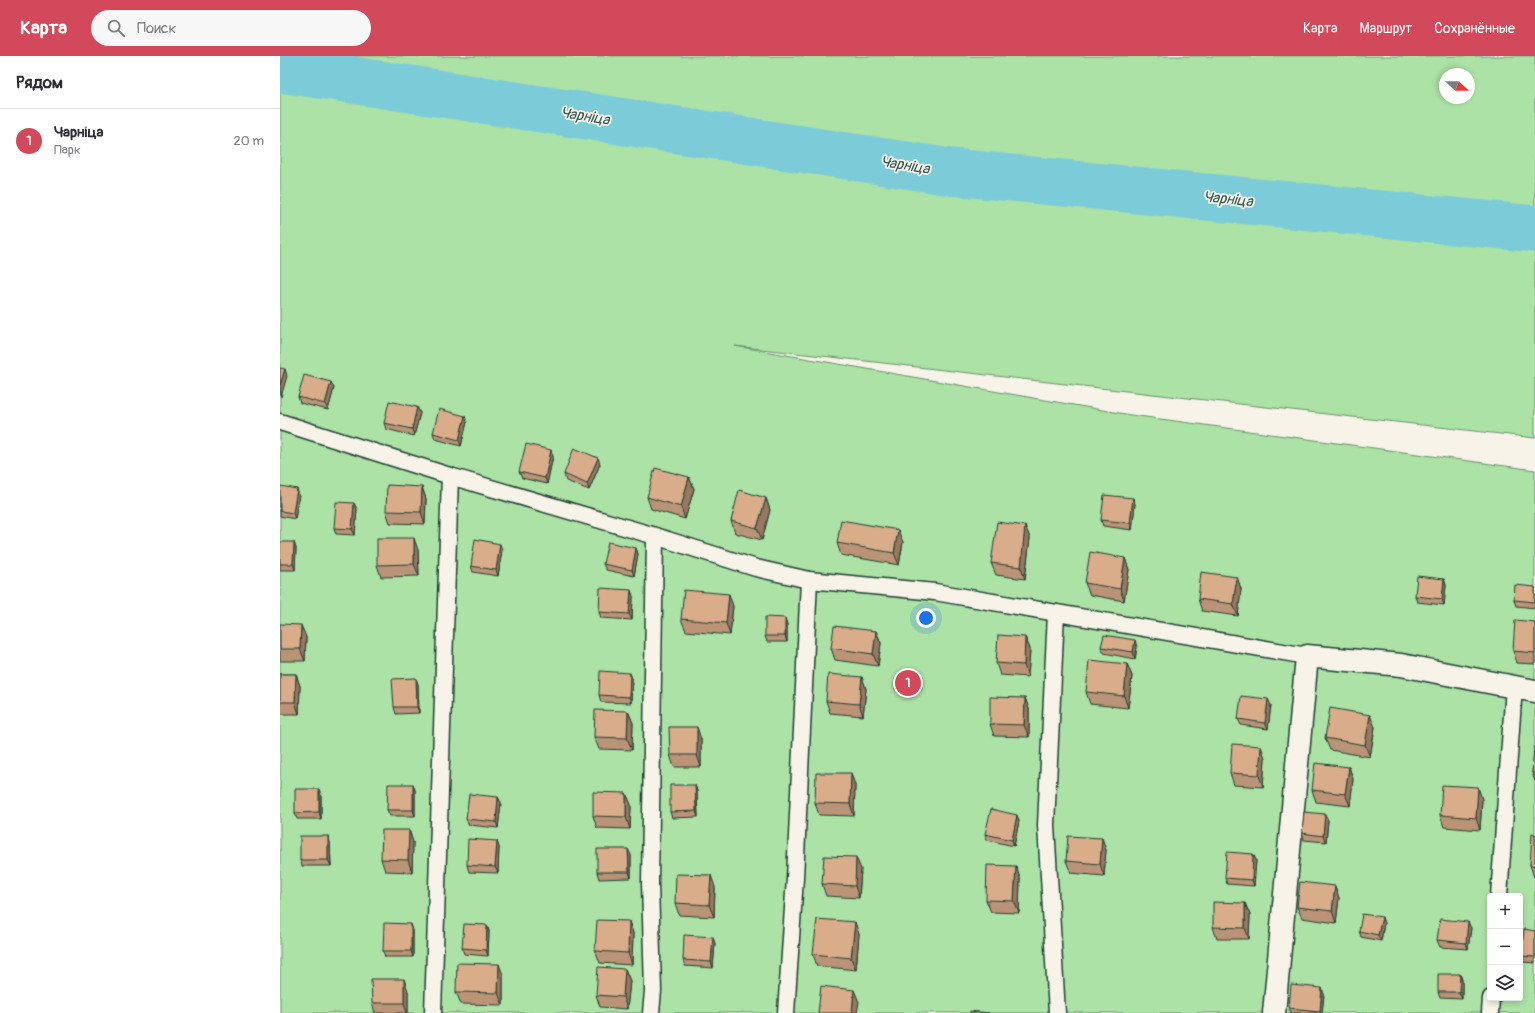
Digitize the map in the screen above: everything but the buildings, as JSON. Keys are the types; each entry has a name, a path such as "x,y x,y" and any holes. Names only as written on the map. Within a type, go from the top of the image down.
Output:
{"street":[{"path":"1274,1013 1307,656 1401,665 1535,691"}],"lane":[{"path":"280,422 450,476 655,536 756,568 809,580 936,592 1307,656"},
{"path":"433,1013 450,476"},
{"path":"651,1013 653,991 650,883 655,536"},
{"path":"786,1013 795,878 809,580"},
{"path":"1056,613 1046,825 1057,1013"},
{"path":"1499,893 1514,687"},
{"path":"1490,1013 1491,1001"}],"green space":[{"path":"280,56 1535,56 1535,438 735,346 1131,415 1535,470 1535,1013 280,1013"}],"waterway":[{"name":"Чарніца","path":"280,69 951,172 1535,229"}],"place":[{"name":"Чарніца","path":"908,683"}]}
